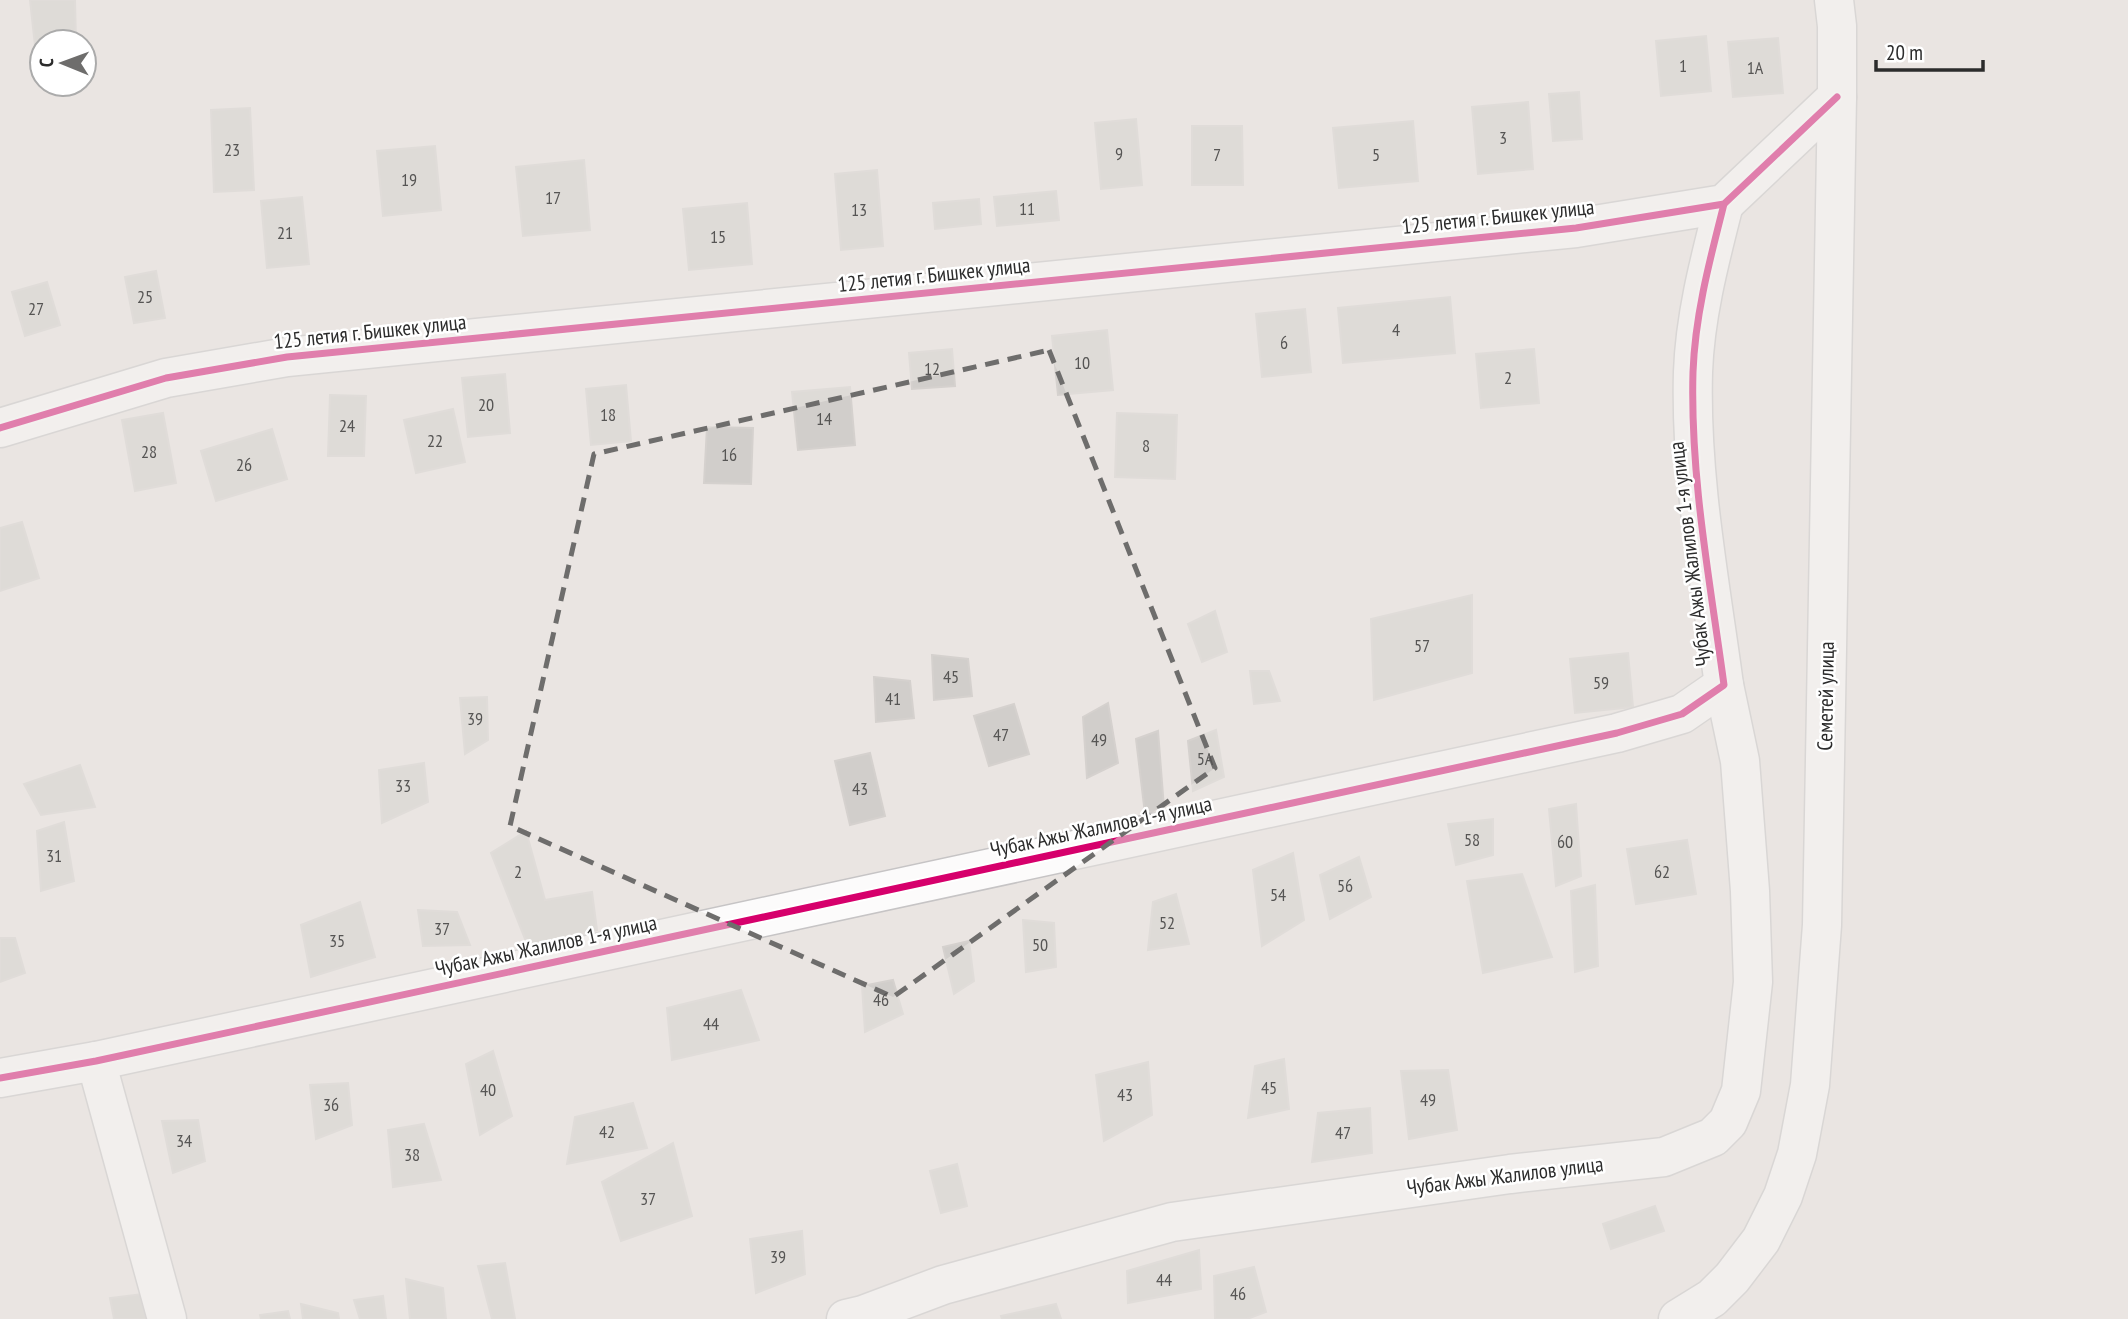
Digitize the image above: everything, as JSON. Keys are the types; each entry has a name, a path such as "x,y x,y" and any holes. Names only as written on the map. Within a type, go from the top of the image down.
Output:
{"street":[{"name":"Семетей улица","path":"1678,1319 1718,1292 1760,1240 1783,1196 1797,1154 1811,1085 1822,925 1837,97 1836,13"},
{"path":"1724,204 1837,97"},
{"name":"125 летия г. Бишкек улица","path":"0,428 166,377 287,358 1576,228 1724,204"},
{"name":"Чубак Ажы Жалилов 1-я улица","path":"0,1078 96,1061 1617,733 1682,714 1724,685 1693,452 1693,369 1703,287 1724,204"},
{"name":"Чубак Ажы Жалилов улица","path":"846,1319 943,1285 1172,1222 1510,1174 1664,1157 1713,1137 1728,1122 1741,1091 1753,982 1750,891 1740,761 1724,685"},
{"path":"96,1061 167,1319"}],"highlighted area":[{"path":"1049,350 1215,768 893,997 510,826 594,454"}],"building":[{"path":"30,0 75,0 76,28 33,28"},
{"path":"1706,36 1711,91 1661,96 1656,41"},
{"path":"1778,38 1783,93 1733,97 1728,42"},
{"path":"1579,92 1582,139 1553,141 1549,94"},
{"path":"1528,102 1533,169 1478,174 1472,107"},
{"path":"250,108 254,190 214,192 211,110"},
{"path":"1136,119 1142,185 1101,189 1095,123"},
{"path":"1413,121 1418,181 1339,188 1333,128"},
{"path":"1192,126 1242,126 1243,185 1192,185"},
{"path":"435,146 441,210 383,216 377,151"},
{"path":"584,160 590,230 523,236 516,167"},
{"path":"877,170 883,246 841,250 835,174"},
{"path":"1056,191 1059,220 997,226 994,197"},
{"path":"302,197 309,264 267,268 261,201"},
{"path":"979,199 981,224 935,229 933,203"},
{"path":"747,203 752,264 689,270 683,209"},
{"path":"156,271 165,318 134,323 125,277"},
{"path":"47,282 60,325 25,336 12,292"},
{"path":"1450,297 1455,353 1343,363 1338,308"},
{"path":"1305,309 1311,372 1262,377 1256,314"},
{"path":"1107,330 1113,390 1058,395 1052,336"},
{"path":"952,349 955,386 912,389 909,353"},
{"path":"1534,349 1539,403 1481,408 1476,354"},
{"path":"505,374 510,433 468,437 462,378"},
{"path":"626,385 631,441 591,445 586,389"},
{"path":"850,387 855,445 798,450 792,392"},
{"path":"330,395 366,396 364,456 328,456"},
{"path":"453,409 465,462 416,473 404,420"},
{"path":"163,413 176,483 135,491 122,420"},
{"path":"1117,413 1177,415 1175,479 1115,477"},
{"path":"707,427 753,428 751,484 704,483"},
{"path":"272,429 287,479 216,501 201,451"},
{"path":"22,522 39,578 0,591 0,528"},
{"path":"1472,595 1472,673 1374,700 1371,619"},
{"path":"1215,611 1227,652 1202,662 1188,624"},
{"path":"1628,653 1633,707 1575,713 1570,659"},
{"path":"932,655 968,659 972,696 934,700"},
{"path":"1250,671 1269,671 1280,701 1254,704"},
{"path":"874,677 910,681 914,718 876,722"},
{"path":"487,697 488,740 465,754 460,698"},
{"path":"1108,703 1118,763 1087,778 1083,717"},
{"path":"1014,704 1029,754 989,766 974,716"},
{"path":"1216,730 1224,777 1193,791 1188,741"},
{"path":"1158,731 1164,808 1145,814 1136,739"},
{"path":"870,753 885,816 850,825 835,761"},
{"path":"424,763 428,802 382,823 379,770"},
{"path":"80,765 95,807 41,815 24,784"},
{"path":"1576,804 1581,876 1556,886 1549,809"},
{"path":"1493,819 1493,855 1456,865 1448,824"},
{"path":"64,822 74,881 41,891 37,831"},
{"path":"526,831 545,900 592,892 597,930 529,949 491,853"},
{"path":"1687,840 1696,894 1636,904 1627,849"},
{"path":"1293,853 1304,920 1262,946 1253,870"},
{"path":"1359,857 1371,897 1330,919 1320,875"},
{"path":"1522,874 1552,957 1483,973 1467,881"},
{"path":"1595,885 1598,966 1575,972 1571,891"},
{"path":"1176,894 1189,944 1148,950 1153,902"},
{"path":"360,902 375,957 311,977 301,925"},
{"path":"418,910 457,912 470,945 423,946"},
{"path":"1023,920 1054,923 1056,967 1026,972"},
{"path":"0,938 15,938 25,973 0,982"},
{"path":"969,941 974,981 954,994 943,947"},
{"path":"893,980 903,1014 865,1032 862,986"},
{"path":"741,990 759,1040 672,1060 667,1008"},
{"path":"493,1051 512,1116 480,1135 466,1064"},
{"path":"1284,1059 1289,1109 1248,1118 1255,1066"},
{"path":"1148,1062 1152,1115 1104,1141 1096,1075"},
{"path":"1448,1070 1457,1130 1409,1139 1401,1071"},
{"path":"348,1083 352,1125 316,1139 310,1085"},
{"path":"633,1103 647,1148 567,1164 575,1117"},
{"path":"1370,1108 1372,1153 1312,1162 1318,1113"},
{"path":"198,1120 205,1161 173,1173 162,1121"},
{"path":"424,1124 441,1180 393,1187 388,1130"},
{"path":"673,1143 692,1216 621,1241 602,1182"},
{"path":"957,1164 967,1206 941,1213 930,1171"},
{"path":"1655,1206 1664,1231 1611,1249 1603,1224"},
{"path":"802,1231 805,1274 756,1293 750,1239"},
{"path":"1199,1250 1201,1289 1128,1303 1127,1271"},
{"path":"505,1263 515,1319 492,1319 478,1266"},
{"path":"1254,1267 1266,1312 1247,1319 1215,1319 1214,1276"},
{"path":"406,1279 443,1288 446,1319 410,1319"},
{"path":"150,1293 153,1319 114,1319 110,1298"},
{"path":"383,1296 386,1319 360,1319 354,1300"},
{"path":"301,1304 338,1313 339,1319 303,1319"},
{"path":"1056,1304 1061,1319 1002,1319 1001,1316"},
{"path":"288,1311 290,1319 261,1319 260,1315"}],"cycle path":[{"path":"0,428 166,378 287,357 1576,228 1724,204 1837,97"},
{"path":"0,1078 96,1061 1617,733 1682,714 1724,685 1702,529 1693,411 1697,329 1724,204"}]}
